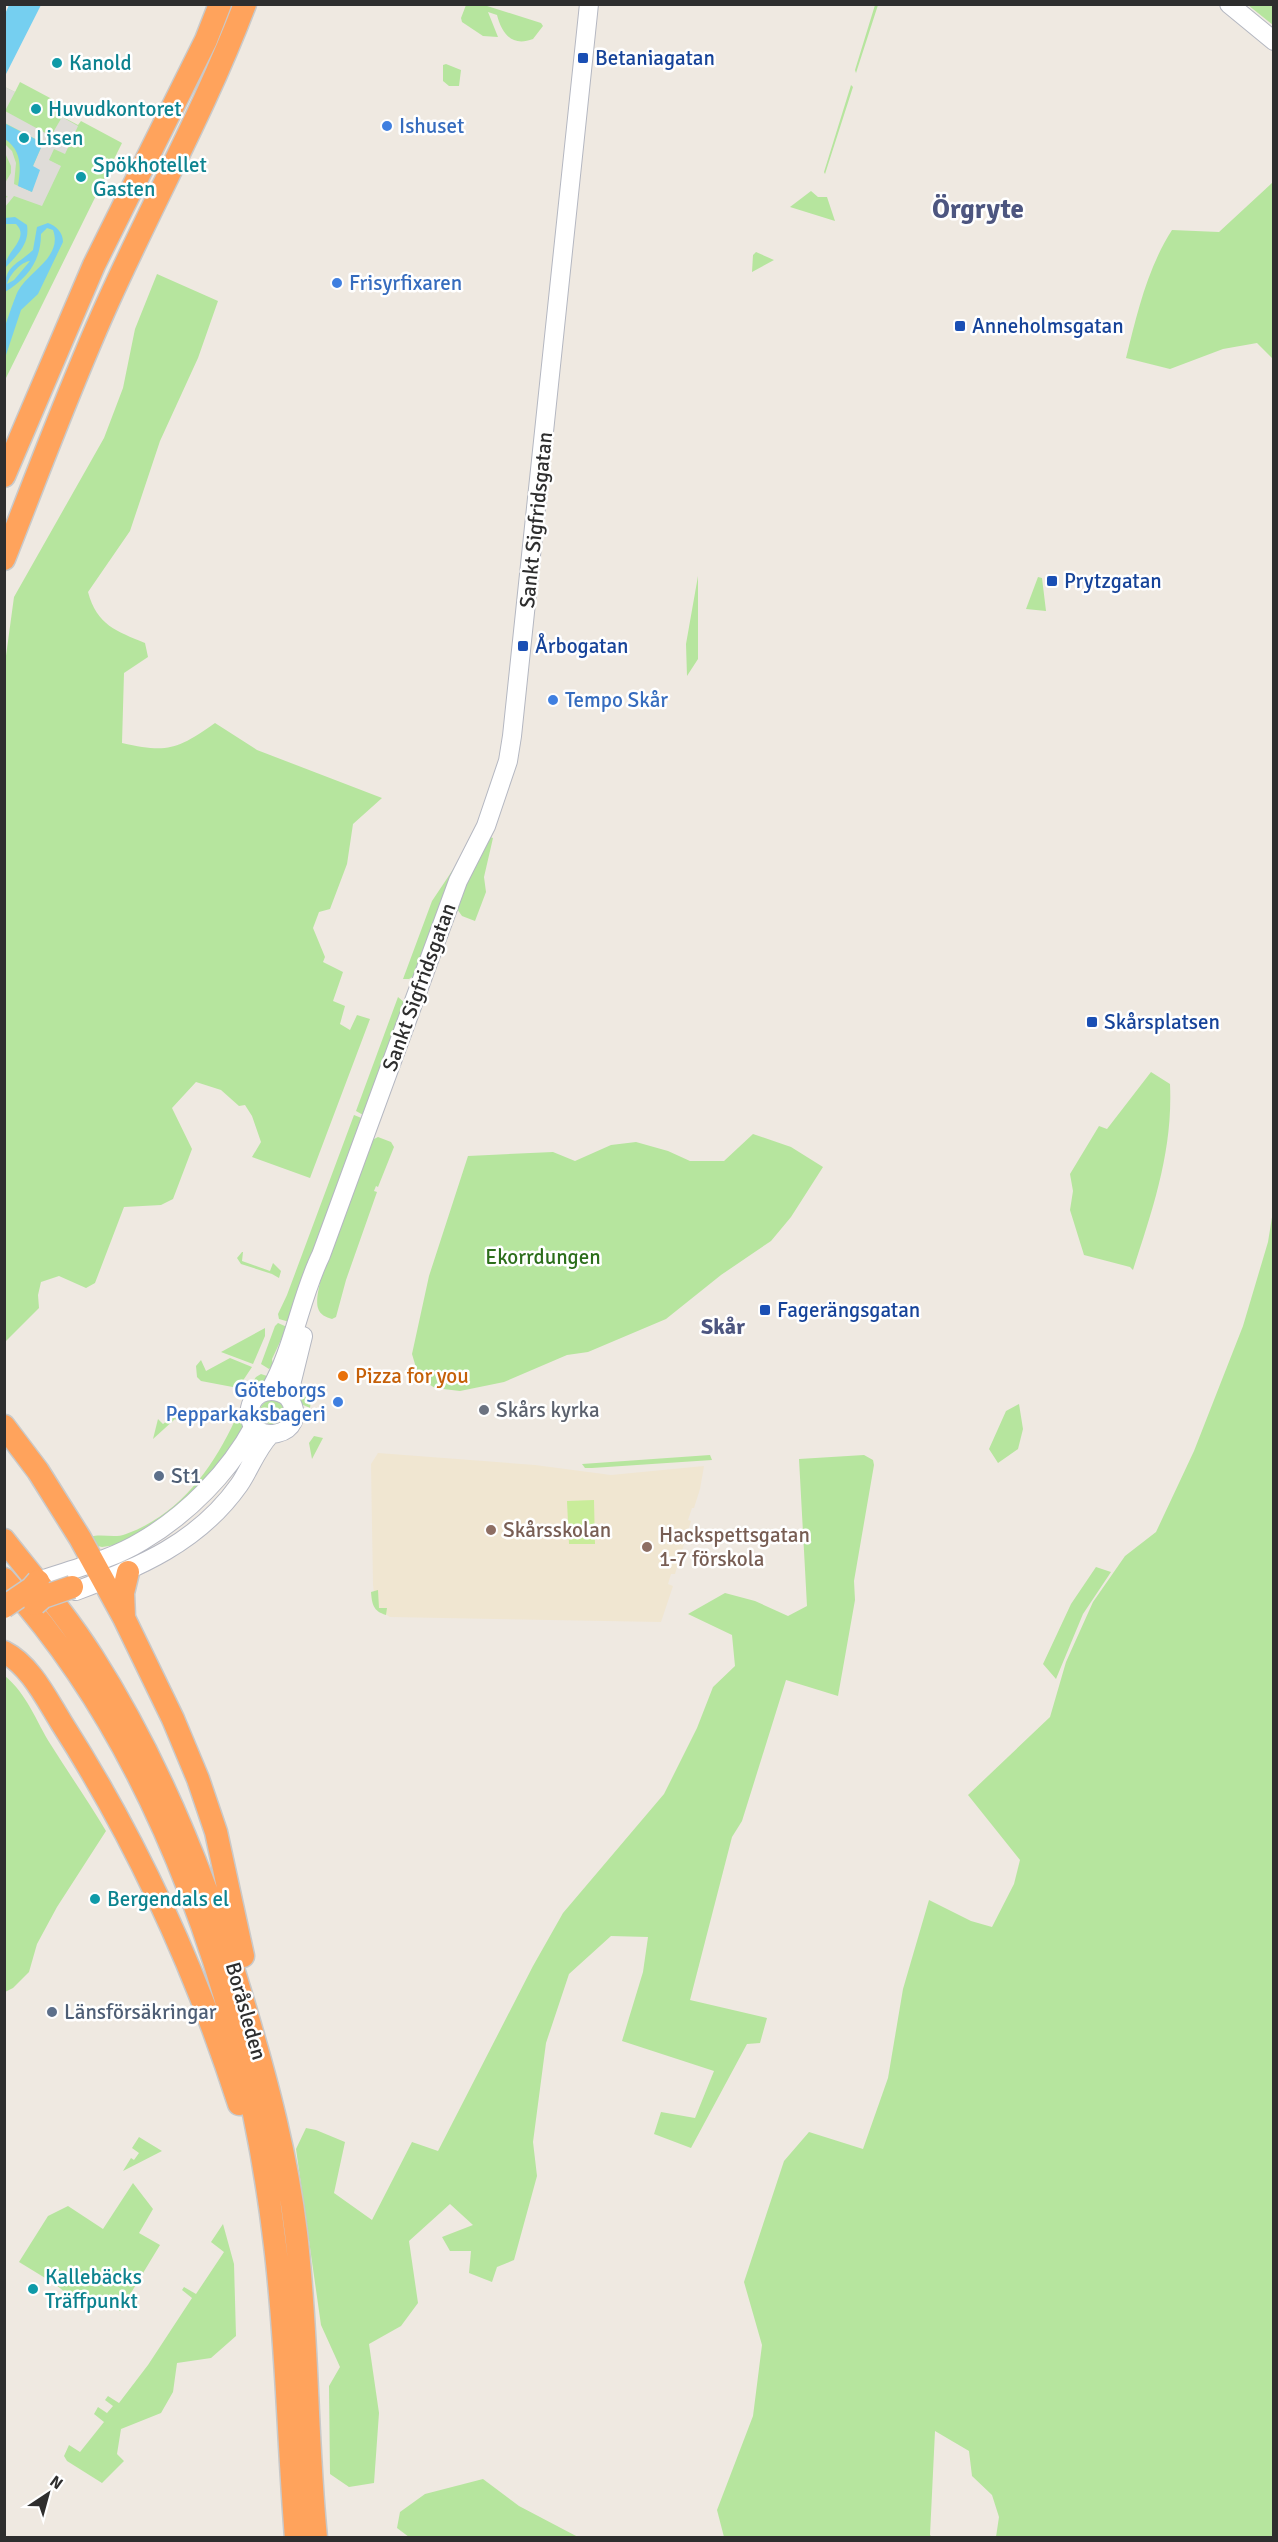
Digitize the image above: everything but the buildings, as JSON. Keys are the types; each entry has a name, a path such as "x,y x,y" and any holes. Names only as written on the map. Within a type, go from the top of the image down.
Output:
{"highway":[{"path":"183,86 208,4"},
{"path":"4,476 94,265 206,40 220,4"},
{"path":"4,559 73,382 108,301 204,102 244,4"},
{"path":"4,1426 44,1481 80,1538 124,1618 173,1719 209,1809 226,1871 255,2009 254,2034"},
{"name":"Boråsleden","path":"4,1540 91,1654 147,1753 203,1880 229,1952 272,2103 296,2230 306,2336 311,2487 316,2538"},
{"path":"35,1604 43,1597 86,1575 97,1572"},
{"path":"124,1618 123,1593 128,1572"},
{"name":"Boråsleden","path":"4,1580 44,1626 110,1721 177,1862 219,1980 243,2061 254,2110 270,2207 281,2303 296,2538"},
{"path":"5,1612 38,1581"},
{"path":"8,1651 39,1688 77,1748 128,1837 182,1948 222,2052 270,2207"}],"street":[{"name":"Sankt Sigfridsgatan","path":"321,1255 320,1278 288,1397 294,1409 292,1423 280,1433 262,1430 250,1418 251,1404 262,1393 270,1390 282,1366 311,1276 321,1255 458,881 486,825 508,761 525,626 589,4"},
{"path":"1229,4 1274,40"},
{"path":"270,1390 288,1397"},
{"name":"Sankt Sigfridsgatan","path":"97,1572 185,1508 262,1430"},
{"name":"Sankt Sigfridsgatan","path":"97,1572 128,1572 181,1541 214,1513 240,1484 253,1457 262,1430"},
{"path":"38,1581 70,1584"}],"shaded area":[{"path":"5,87 15,92 5,111"},
{"path":"5,111 51,136 62,117 78,126 65,154 54,149 49,160 61,166 42,206 14,196 5,207 4,198 8,197 5,195 5,183 11,173 11,166 5,153 5,144 12,151 16,163 14,184 32,192 33,166 43,143 5,123"},
{"name":"Skårsskolan","path":"378,1453 535,1465 611,1475 704,1466 700,1489 688,1520 691,1521 675,1574 671,1574 668,1584 673,1586 661,1622 390,1617 376,1608 373,1585 371,1464"}],"green space":[{"path":"466,5 484,5 541,23 543,26 533,39 514,40 505,33 497,15 488,12 498,37 483,36 462,22 461,18"},
{"path":"875,5 878,5 856,73 855,70"},
{"path":"1248,5 1273,5 1273,25"},
{"path":"443,65 461,70 459,86 449,86 443,81"},
{"path":"20,82 67,107 63,117 78,125 81,121 122,143 5,380 5,87 15,92"},
{"path":"851,85 853,87 825,174 824,172"},
{"path":"1273,182 1273,359 1257,343 1223,349 1170,369 1126,358 1149,276 1172,230 1219,232"},
{"path":"811,191 818,197 827,197 835,221 790,207"},
{"path":"756,252 774,260 752,272 753,255"},
{"path":"157,274 218,301 198,358 160,441 130,531 88,592 102,619 125,635 145,643 148,657 124,673 122,743 150,748 171,747 191,739 215,723 257,750 382,798 353,824 347,864 330,909 319,912 313,928 325,957 323,962 343,972 333,1001 345,1006 340,1024 350,1030 357,1015 370,1019 310,1178 252,1157 261,1142 252,1116 245,1105 239,1106 221,1090 196,1082 172,1108 192,1149 173,1199 161,1205 124,1207 95,1283 86,1288 59,1276 41,1282 38,1295 39,1308 5,1342 5,663 14,597 104,438 123,388 135,329"},
{"path":"698,576 698,659 687,676 686,644"},
{"path":"1038,577 1042,578 1046,611 1026,609"},
{"path":"490,837 493,838 484,877 486,892 475,921 462,916 457,909 470,870"},
{"path":"454,868 456,869 417,974 409,979 403,979 432,901"},
{"path":"398,997 405,1003 365,1116 356,1111"},
{"path":"1151,1072 1170,1084 1168,1133 1160,1179 1133,1270 1130,1267 1084,1255 1070,1210 1073,1191 1070,1174 1099,1126 1107,1129"},
{"path":"354,1115 364,1119 293,1323 279,1319 278,1314"},
{"name":"Ekorrdungen","path":"753,1134 791,1147 823,1167 791,1217 771,1241 721,1275 666,1319 588,1352 567,1355 504,1382 460,1391 435,1388 424,1381 417,1371 412,1354 429,1276 468,1156 553,1152 575,1161 611,1145 636,1142 668,1151 690,1161 724,1161"},
{"path":"378,1137 391,1142 394,1147 378,1187 376,1186 374,1191 377,1192 346,1280 336,1317 332,1319 322,1314 318,1308 322,1276 338,1226 372,1140"},
{"path":"1273,1211 1273,2537 996,2537 999,2517 992,2495 972,2476 969,2451 935,2431 930,2535 932,2537 724,2537 717,2510 753,2416 762,2345 744,2282 784,2161 809,2132 863,2149 888,2078 903,1989 929,1900 971,1921 992,1927 1014,1884 1020,1860 968,1795 1050,1717 1066,1662 1093,1602 1125,1556 1156,1532 1194,1451 1243,1326 1268,1242"},
{"path":"242,1252 242,1261 270,1271 273,1263 281,1271 279,1278 241,1264 237,1258"},
{"path":"278,1323 287,1327 272,1359 273,1365 269,1369 261,1364"},
{"path":"265,1328 265,1336 253,1364 221,1352"},
{"path":"230,1358 252,1367 238,1388 201,1381 197,1377 196,1366 201,1360 206,1371"},
{"path":"261,1374 273,1378 262,1387 247,1390 256,1377"},
{"path":"296,1386 312,1392 310,1408 299,1403"},
{"path":"272,1400 280,1404 284,1412 280,1420 272,1424 264,1420 260,1412 264,1404"},
{"path":"1019,1404 1023,1429 1018,1449 998,1463 989,1449 1006,1411"},
{"path":"176,1414 178,1418 190,1420 181,1423 175,1419 153,1439 158,1419 163,1424"},
{"path":"235,1420 241,1423 243,1428 213,1477 155,1526 116,1545 102,1547 93,1545 90,1537 126,1534 145,1526 178,1502 205,1472"},
{"path":"314,1436 323,1438 312,1459 309,1443"},
{"path":"710,1455 712,1460 592,1468 585,1468 582,1464"},
{"path":"864,1455 873,1460 874,1465 854,1581 855,1600 838,1696 786,1680 742,1821 732,1837 690,2000 767,2018 760,2043 747,2044 691,2148 654,2134 661,2112 695,2118 714,2071 622,2041 643,1972 648,1937 611,1936 569,1974 546,2043 533,2142 537,2176 514,2260 497,2267 492,2282 469,2273 471,2251 450,2251 442,2237 473,2225 450,2204 409,2241 418,2303 401,2326 369,2344 379,2413 374,2483 349,2487 330,2474 329,2386 340,2367 321,2325 296,2149 306,2128 345,2142 334,2193 372,2220 412,2142 438,2151 533,1966 563,1913 664,1794 697,1728 713,1687 735,1666 732,1635 688,1614 725,1593 755,1601 788,1616 807,1606 799,1459"},
{"path":"594,1500 595,1544 569,1544 567,1501"},
{"path":"1096,1567 1111,1572 1083,1614 1056,1679 1043,1664 1071,1604"},
{"path":"378,1590 379,1608 387,1608 386,1615 378,1611 373,1603 371,1592"},
{"path":"5,1676 25,1699 51,1745 106,1831 57,1907 37,1944 29,1972 13,1988 5,1992"},
{"path":"139,2137 162,2151 123,2171 131,2158 134,2160 139,2153 132,2148"},
{"path":"133,2183 153,2209 139,2233 160,2245 120,2311 102,2297 89,2312 55,2284 19,2262 48,2216 68,2206 103,2229"},
{"path":"223,2224 234,2264 236,2336 211,2358 177,2363 173,2392 161,2413 121,2429 117,2454 124,2461 102,2483 67,2461 64,2456 69,2445 80,2452 104,2422 94,2414 98,2407 107,2413 113,2406 105,2400 108,2396 119,2403 148,2365 192,2298 182,2290 184,2287 196,2294 224,2252 211,2242"},
{"path":"483,2479 519,2506 578,2537 409,2537 397,2528 400,2512 425,2494"}],"water":[{"path":"9,5 41,5 5,76 5,14"},
{"path":"4,123 43,143 33,166 40,170 32,192 18,186 19,160 15,149 5,139"},
{"path":"15,217 27,225 27,238 22,249 5,268 8,256 19,240 20,230 16,224 5,224 5,218"},
{"path":"48,223 54,226 60,232 63,242 38,294 21,310 5,358 4,330 18,291 49,256 55,240 53,230 47,228 41,234 38,253 31,268 20,281 5,292 9,271 33,250 37,227","holes":["30,261 14,280 7,284 16,269"]}],"place":[{"name":"Betaniagatan","path":"583,58"},
{"name":"Kanold","path":"57,63"},
{"name":"Huvudkontoret","path":"36,109"},
{"name":"Ishuset","path":"387,126"},
{"name":"Lisen","path":"24,138"},
{"name":"Spökhotellet Gasten","path":"81,177"},
{"name":"Frisyrfixaren","path":"337,283"},
{"name":"Anneholmsgatan","path":"960,326"},
{"name":"Prytzgatan","path":"1052,581"},
{"name":"Årbogatan","path":"523,646"},
{"name":"Tempo Skår","path":"553,700"},
{"name":"Skårsplatsen","path":"1092,1022"},
{"name":"Fagerängsgatan","path":"765,1310"},
{"name":"Pizza for you","path":"343,1376"},
{"name":"Göteborgs Pepparkaksbageri","path":"338,1402"},
{"name":"Skårs kyrka","path":"484,1410"},
{"name":"St1","path":"159,1476"},
{"name":"Skårsskolan","path":"491,1530"},
{"name":"Hackspettsgatan 1-7 förskola","path":"647,1547"},
{"name":"Bergendals el","path":"95,1899"},
{"name":"Länsförsäkringar","path":"52,2012"},
{"name":"Kallebäcks Träffpunkt","path":"33,2289"}],"district":[{"name":"Örgryte","path":"978,209"},
{"name":"Skår","path":"723,1326"}]}
